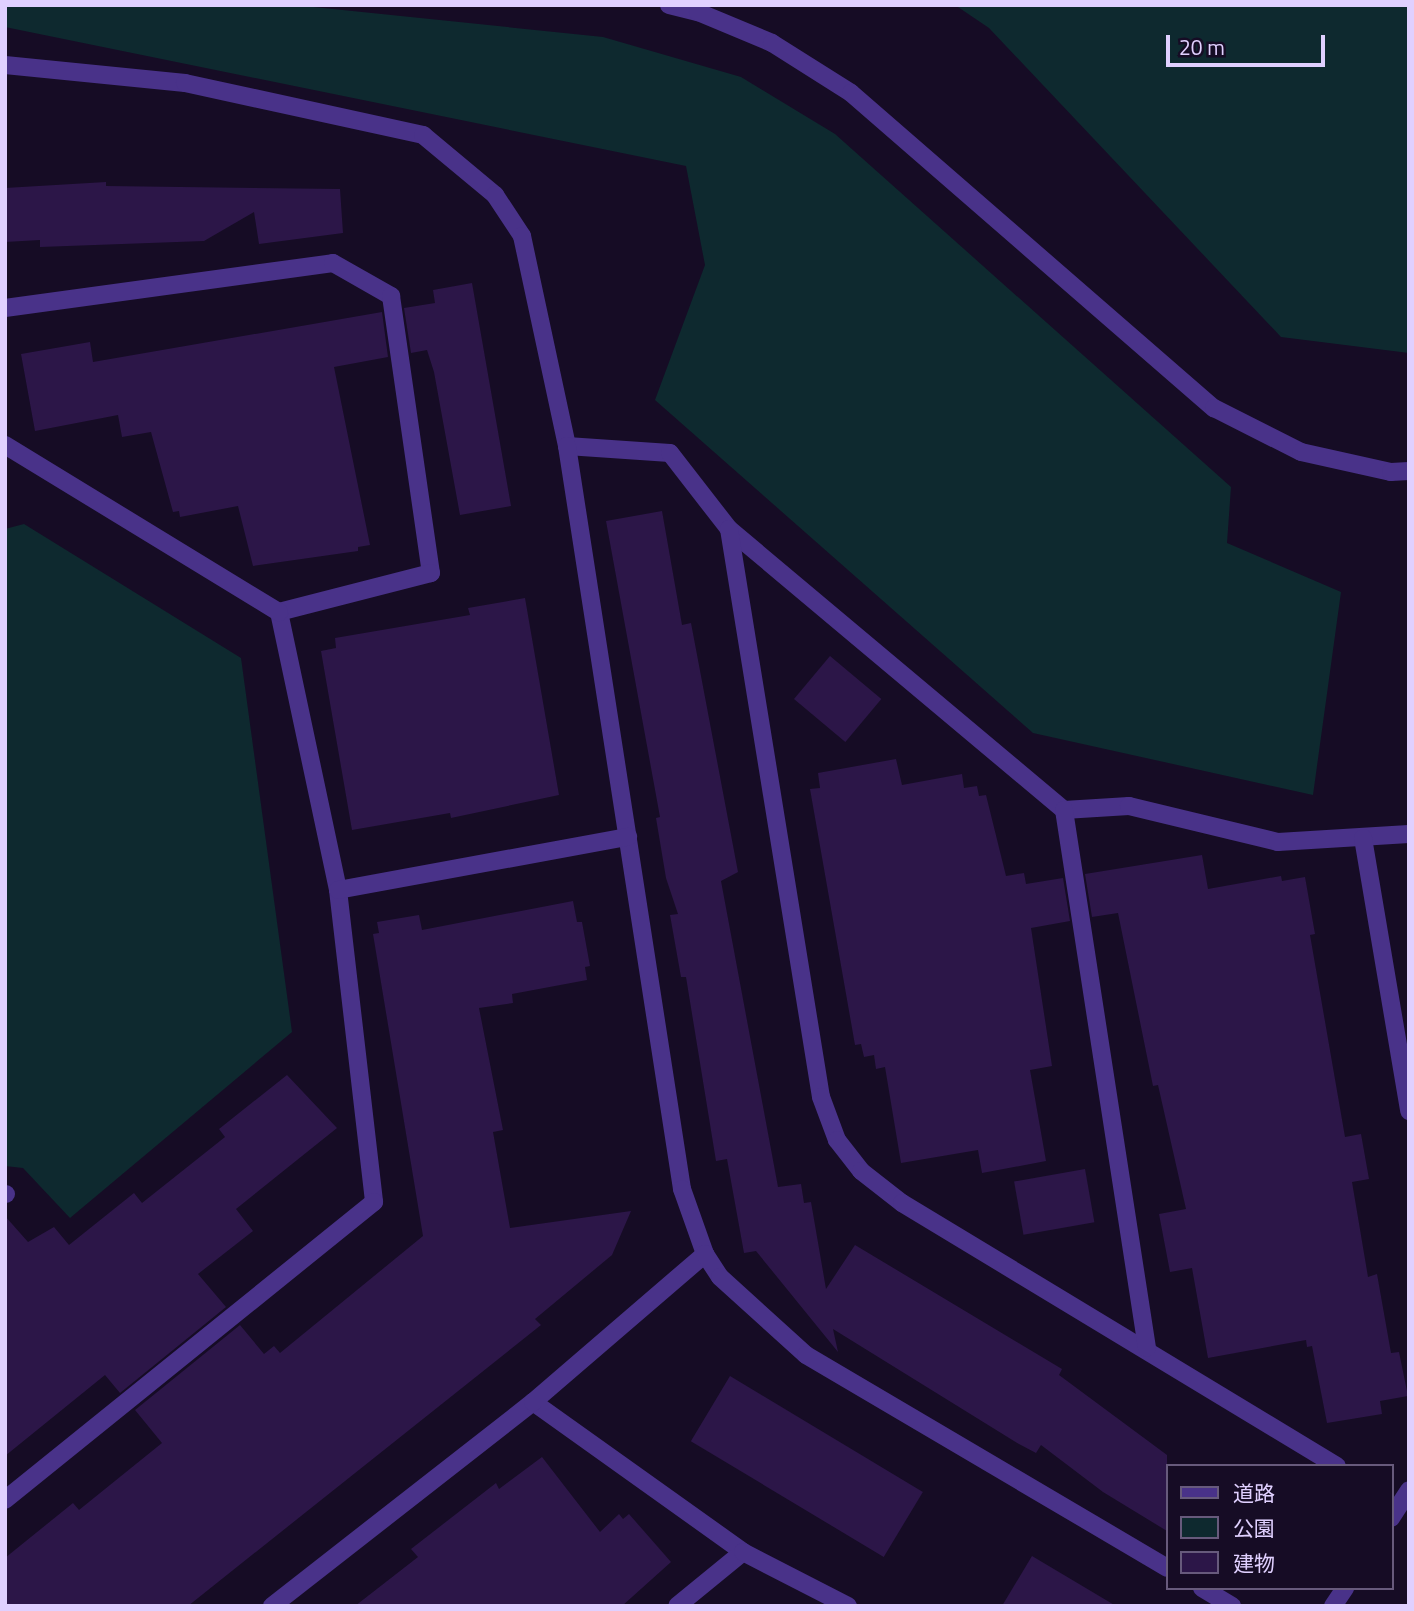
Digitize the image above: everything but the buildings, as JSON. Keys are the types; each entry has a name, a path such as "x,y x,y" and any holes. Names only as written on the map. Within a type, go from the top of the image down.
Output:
{"street":[{"path":"669,5 698,12 772,43 851,93 1214,408 1301,452 1391,472 1409,471"},
{"path":"5,65 185,83 424,135 495,195 522,236 567,446 682,1189 705,1254 720,1277 806,1355 1166,1567"},
{"path":"5,308 333,263 391,296 431,573 279,612 5,445"},
{"path":"567,446 670,453 729,529 1064,810 1147,1348"},
{"path":"729,529 821,1097 837,1140 861,1171 902,1203 1147,1348 1334,1464"},
{"path":"5,1500 374,1202 338,890 279,612"},
{"path":"1064,810 1129,806 1278,842 1409,834"},
{"path":"338,890 628,837"},
{"path":"1363,838 1409,1111"},
{"path":"272,1606 533,1402 705,1254"},
{"path":"533,1402 743,1552 848,1606"},
{"path":"677,1606 743,1552"},
{"path":"1205,1590 1231,1606"},
{"path":"1333,1606 1344,1590"}],"green space":[{"path":"5,5 294,5 603,37 741,77 835,134 1231,487 1227,543 1341,592 1313,795 1033,733 655,400 705,265 686,166 5,27"},
{"path":"955,5 1409,5 1409,353 1281,337 989,28"},
{"path":"24,524 241,658 292,1032 70,1218 23,1168 5,1166 5,529"}]}
